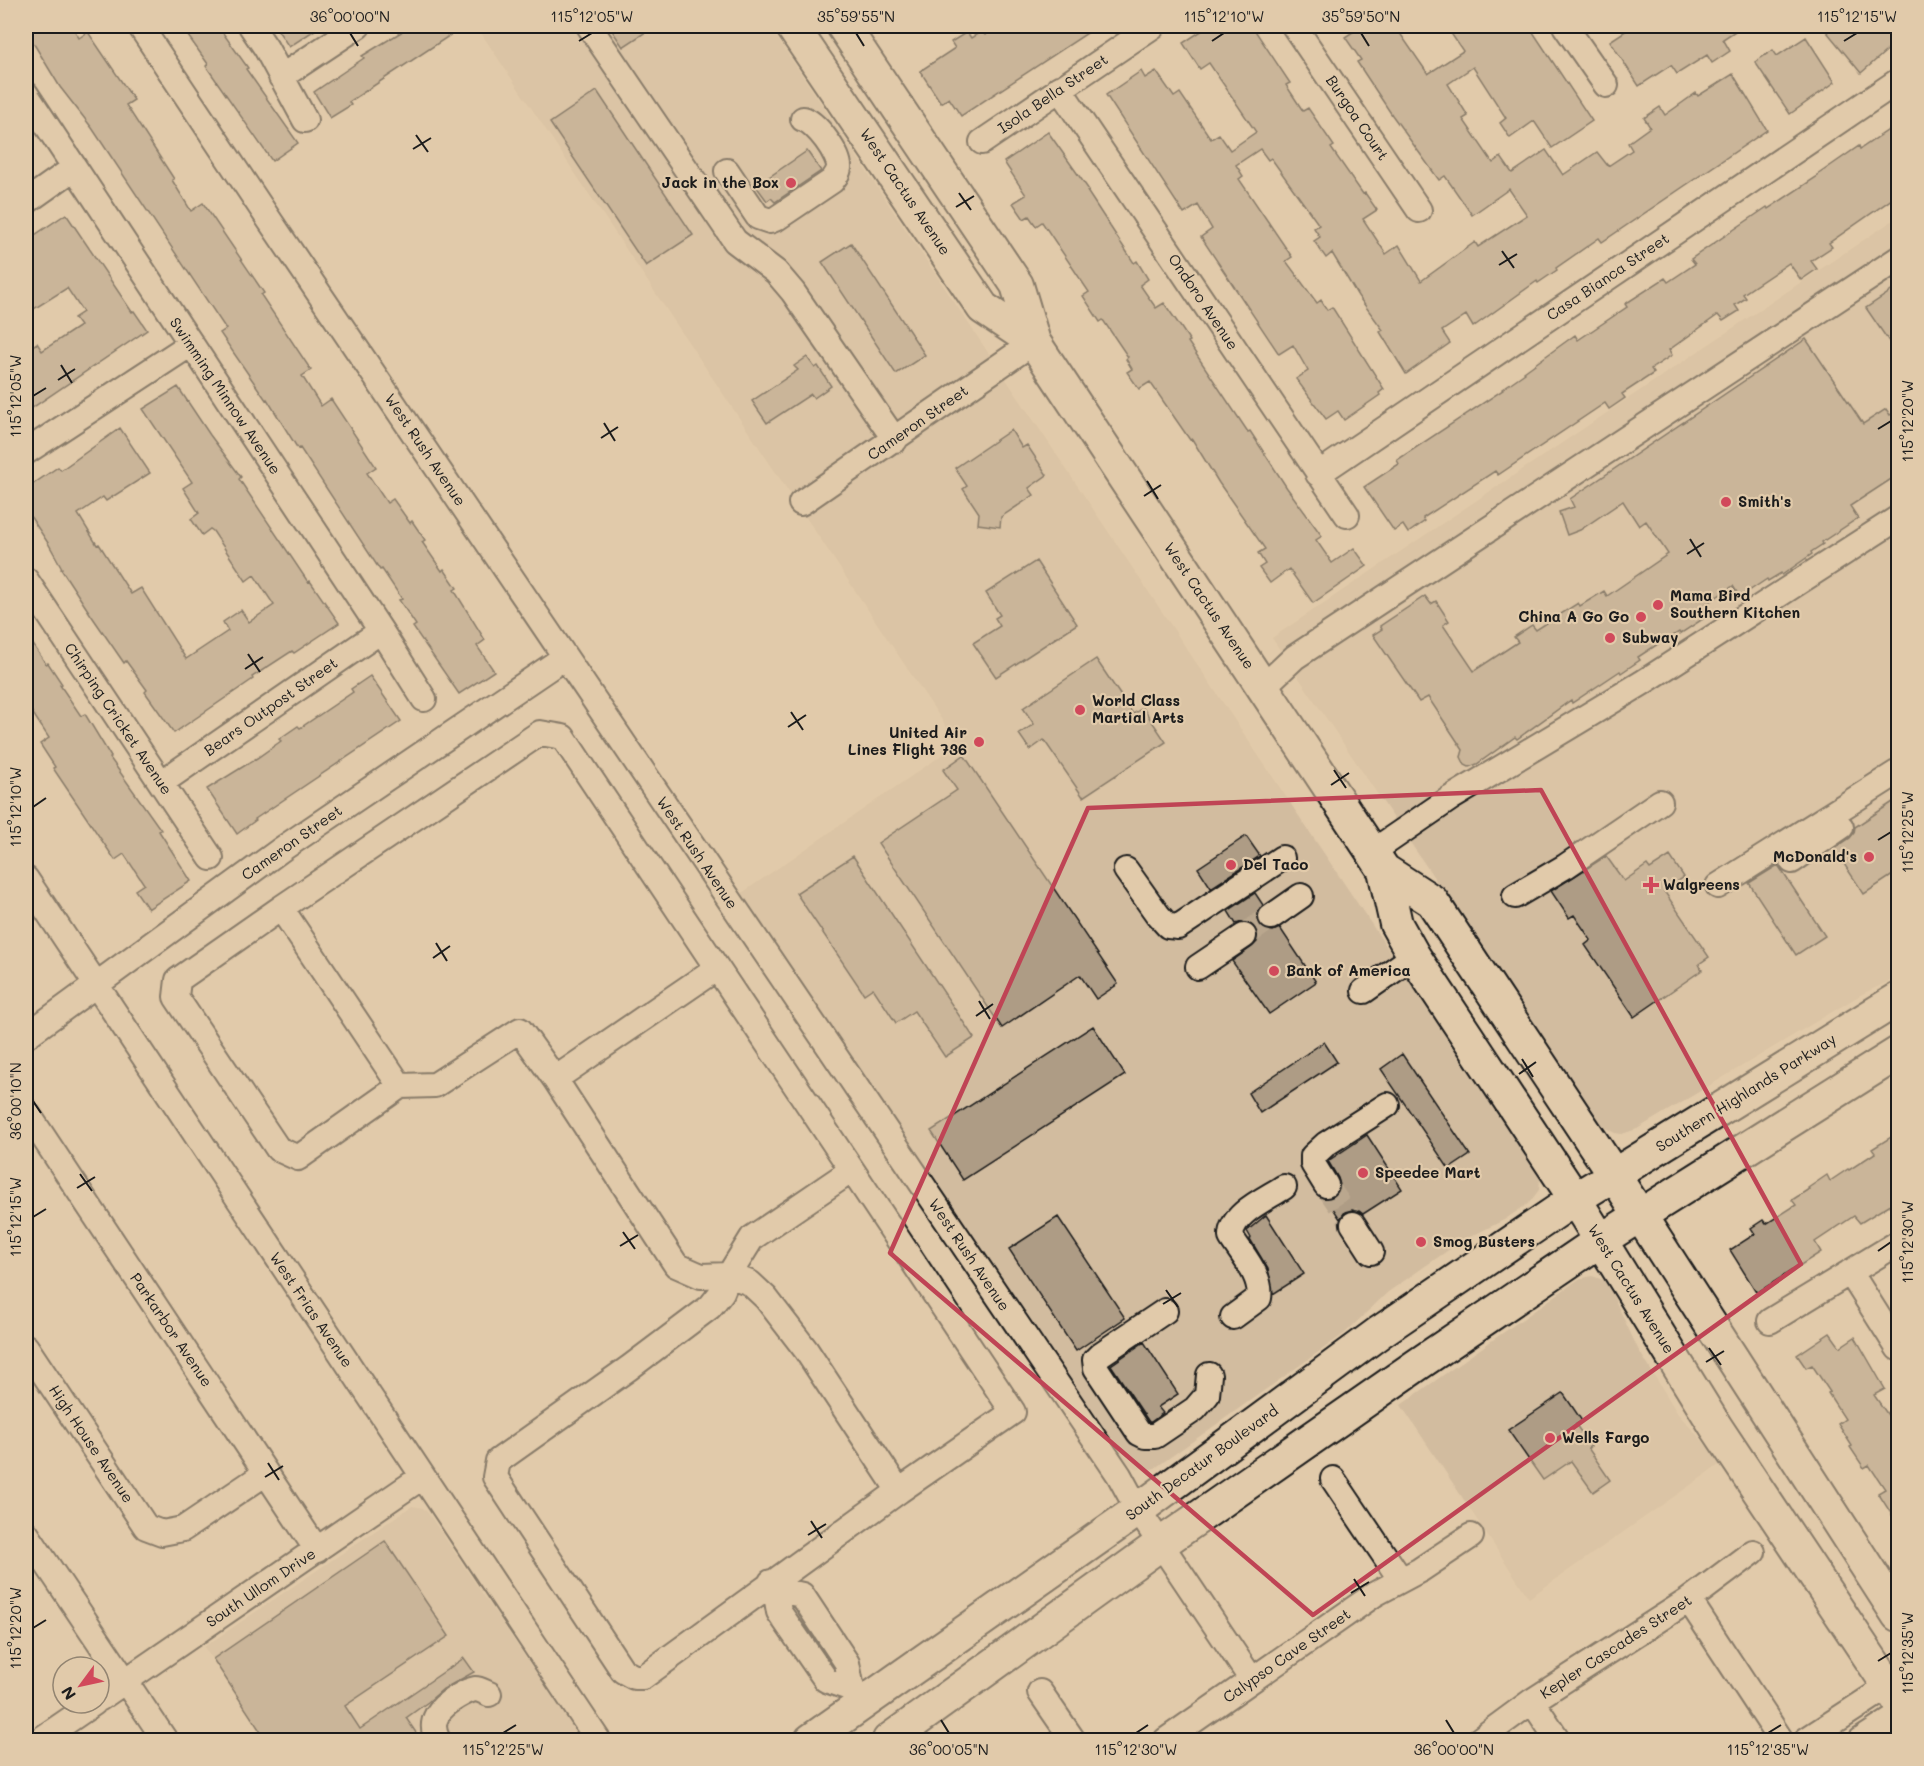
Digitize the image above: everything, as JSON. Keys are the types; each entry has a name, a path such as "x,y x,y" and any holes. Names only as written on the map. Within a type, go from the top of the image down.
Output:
{"main road":[{"name":"West Cactus Avenue","path":"792,26 983,308 1034,342"},
{"name":"West Cactus Avenue","path":"843,26 1017,285 1034,342 1378,861 1395,924 1414,956 1595,1187 1621,1228 1716,1427 1896,1690"},
{"name":"West Cactus Avenue","path":"1378,861 1432,901 1595,1187 1621,1228 1899,1615"},
{"name":"Southern Highlands Parkway","path":"1595,1187 1899,999"},
{"path":"889,1740 1162,1543 1417,1365 1621,1228 1899,1053"},
{"name":"South Decatur Boulevard","path":"811,1740 858,1697 1138,1510 1380,1332 1595,1187"}],"street":[{"name":"West Rush Avenue","path":"140,26 1119,1475 1138,1510 1252,1680"},
{"path":"251,26 266,48 305,120"},
{"path":"281,77 358,26"},
{"path":"589,26 735,241 776,272 793,292 895,440"},
{"name":"Isola Bella Street","path":"982,142 1153,26"},
{"name":"Burgoa Court","path":"1294,26 1419,210"},
{"path":"1569,27 1606,85"},
{"name":"Casa Bianca Street","path":"1318,474 1899,81"},
{"name":"Ondoro Avenue","path":"1059,88 1347,515"},
{"name":"Swimming Minnow Avenue","path":"26,94 381,631 423,699"},
{"path":"727,171 758,217 770,221 832,181 838,173 836,155 816,125 811,120 803,119"},
{"path":"26,202 74,168"},
{"path":"1263,687 1295,657 1899,259"},
{"name":"Cameron Street","path":"801,504 1034,342"},
{"path":"26,452 191,344"},
{"path":"1378,861 1451,798 1642,684 1899,518"},
{"name":"Chirping Cricket Avenue","path":"29,593 211,858"},
{"name":"Bears Outpost Street","path":"161,783 381,631"},
{"name":"Cameron Street","path":"26,1036 282,849 565,657"},
{"path":"852,1170 752,1238 729,1275 722,1292 710,1307 498,1461 495,1478 622,1671 634,1677 643,1677 773,1586 899,1491 1013,1412 852,1170 563,737 540,733 178,980 176,997 278,1149 298,1158 400,1086 435,1085 520,1030 555,1079 676,1265 701,1276 729,1275 750,1283 766,1298 806,1350 899,1491"},
{"path":"1718,886 1899,772"},
{"path":"1792,861 1888,794 1899,791"},
{"path":"1515,896 1566,866 1660,802"},
{"path":"1126,870 1168,926 1178,927 1282,858"},
{"name":"West Frias Avenue","path":"26,879 598,1740"},
{"path":"1271,916 1301,896"},
{"path":"281,908 400,1086"},
{"path":"1198,967 1244,936"},
{"path":"1364,991 1414,956"},
{"path":"555,1079 717,968"},
{"path":"1326,1185 1313,1164 1313,1156 1326,1144 1387,1105"},
{"name":"Parkarbor Avenue","path":"26,1111 33,1141 266,1473 317,1550"},
{"path":"1233,1317 1259,1298 1260,1289 1231,1237 1231,1229 1239,1216 1284,1187"},
{"path":"1353,1224 1371,1251"},
{"path":"1770,1322 1899,1243"},
{"path":"1850,1272 1899,1348"},
{"path":"1165,1311 1095,1360 1096,1368 1139,1433 1145,1436 1155,1436 1195,1409 1207,1395 1209,1375"},
{"name":"High House Avenue","path":"26,1347 146,1527 162,1533 183,1529 266,1473"},
{"name":"South Ullom Drive","path":"111,1691 422,1477"},
{"path":"1333,1479 1401,1580"},
{"path":"26,1533 165,1740"},
{"name":"Calypso Cave Street","path":"1166,1740 1375,1594 1420,1570 1471,1536"},
{"name":"Kepler Cascades Street","path":"1479,1740 1532,1701 1689,1600 1753,1552"},
{"path":"773,1586 802,1595 847,1663 858,1697"},
{"path":"1689,1600 1781,1740"},
{"path":"438,1740 434,1731 434,1722 437,1712 445,1704 468,1691 477,1689 489,1694"},
{"path":"1806,1740 1835,1733 1896,1690"},
{"path":"1040,1692 1073,1740"},
{"path":"1532,1701 1558,1740"},
{"path":"40,1740 76,1715"},
{"path":"1862,1740 1899,1716"}],"highlighted area":[{"path":"1541,790 1801,1264 1313,1615 890,1253 1088,808"}],"shaded area":[{"path":"769,26 1535,1168 1540,1180 1539,1190 1529,1203 1504,1220 1460,1242 1388,1292 1344,1334 1155,1468 1148,1470 1135,1468 1123,1460 742,893 958,744 477,27"},
{"path":"1898,217 1898,977 1862,994 1637,1129 1622,1134 1615,1133 1602,1126 1272,638"},
{"path":"1592,1276 1606,1281 1638,1349 1678,1414 1722,1463 1529,1598 1401,1405 1579,1279"},
{"path":"412,1506 423,1508 428,1513 581,1740 266,1740 204,1647"}],"building":[{"path":"26,26 72,26 79,38 88,32 134,100 126,105 174,179 172,180 191,211 203,203 264,293 261,295 311,370 302,376 321,406 331,399 376,467 367,473 387,503 393,499 410,523 412,521 425,540 422,542 457,588 454,590 485,640 477,646 494,671 459,694 413,627 416,625 399,600 402,599 220,333 226,329 92,128 60,87 26,31"},
{"path":"181,26 218,26 298,143 272,161"},
{"path":"275,26 321,26 289,47"},
{"path":"411,26 464,26 349,102 351,105 330,118 314,92 364,58 362,56"},
{"path":"609,26 655,26 623,47"},
{"path":"1000,26 1098,26 961,116 949,98 941,103 920,71 955,48 951,42 967,32 971,38 982,31 985,35"},
{"path":"1209,26 1252,26 1290,83 1286,85 1303,111 1308,108 1334,146 1331,148 1377,210 1363,219 1386,254 1399,245 1421,281 1475,242 1478,247 1527,215 1509,189 1472,215 1445,176 1439,180 1357,62 1361,60 1345,37 1362,26 1395,26 1428,74 1463,51 1446,26 1529,26 1592,121 1552,148 1534,121 1510,138 1500,123 1506,118 1473,67 1448,84 1468,116 1463,119 1493,163 1501,157 1512,173 1546,150 1563,175 1597,152 1608,166 1632,150 1628,143 1650,127 1644,118 1660,107 1665,115 1696,93 1698,96 1733,74 1767,130 1602,242 1599,238 1556,268 1557,270 1538,283 1537,281 1473,327 1466,315 1442,331 1450,343 1406,374 1380,332 1383,330 1358,296 1332,253 1326,258 1314,241 1320,237 1314,228 1319,225 1271,158 1268,160 1260,149 1236,165 1243,176 1239,179 1292,257 1286,261 1317,303 1321,300 1327,310 1332,307 1384,389 1379,393 1380,395 1344,420 1338,411 1326,419 1296,379 1308,371 1293,345 1279,354 1201,237 1212,229 1198,205 1184,214 1106,95 1141,71 1145,78 1156,71 1174,97 1180,93 1211,139 1219,134 1230,150 1256,132 1209,63 1200,69 1183,43"},
{"path":"1633,26 1743,26 1723,39 1730,51 1712,63 1707,55 1677,74 1671,65 1639,86 1610,41"},
{"path":"1822,26 1899,26 1899,40 1861,73"},
{"path":"1806,37 1835,82 1790,114 1755,62 1773,50 1777,56"},
{"path":"597,91 693,235 646,266 550,123"},
{"path":"1899,123 1899,194 1829,243 1832,247 1811,261 1817,269 1801,280 1789,263 1743,294 1746,298 1735,305 1739,311 1723,321 1718,315 1669,350 1672,355 1651,369 1654,373 1622,394 1625,398 1609,409 1605,403 1498,475 1495,471 1423,518 1425,521 1408,533 1403,525 1394,531 1364,487 1399,464 1397,460 1503,390 1575,335 1578,340 1627,307 1625,304 1665,278 1668,282 1695,264 1691,259 1767,207 1768,209 1818,176 1859,146 1860,149"},
{"path":"1048,132 1089,190 1087,191 1134,263 1137,261 1148,279 1140,285 1156,308 1164,303 1178,323 1190,341 1188,342 1248,432 1250,431 1322,536 1316,540 1332,563 1354,548 1367,566 1313,603 1289,569 1270,583 1259,568 1265,564 1258,553 1265,549 1219,483 1192,439 1190,440 1150,382 1139,389 1127,372 1132,369 1126,359 1128,357 1103,320 1100,322 1083,296 1089,292 1042,222 1036,226 1029,216 1024,219 1013,203 1026,195 1004,162"},
{"name":"Jack in the Box","path":"807,151 821,171 775,202 771,198 767,201 756,186"},
{"path":"66,214 132,312 134,311 147,330 26,412 26,350 37,343 42,351 80,326 74,318 83,312 67,288 26,314 26,241"},
{"path":"851,243 925,355 896,374 822,262"},
{"path":"1899,286 1899,356 1866,308"},
{"path":"1806,339 1863,424 1886,409 1890,415 1899,410 1899,474 1850,506 1858,518 1822,542 1823,544 1811,552 1812,554 1782,575 1781,573 1768,581 1767,579 1740,597 1733,586 1706,604 1712,613 1680,634 1679,632 1664,640 1638,657 1640,660 1621,673 1620,671 1572,703 1571,700 1517,739 1515,737 1477,764 1469,767 1465,765 1461,757 1463,750 1428,697 1419,702 1373,635 1382,629 1380,626 1425,596 1431,604 1436,601 1449,621 1443,625 1474,671 1518,642 1514,637 1532,625 1536,630 1578,603 1580,606 1604,591 1607,596 1668,554 1646,521 1639,526 1623,501 1580,530 1567,535 1559,512 1574,507 1570,499"},
{"path":"807,357 815,368 818,366 831,386 814,398 811,394 767,423 752,401 798,370 794,366"},
{"path":"178,387 241,477 239,479 308,582 310,581 339,623 252,677 253,679 174,733 145,692 147,690 126,661 124,663 61,569 48,543 26,510 26,489 58,467 61,470 120,428 150,473 106,501 103,497 78,514 97,545 99,544 131,594 141,588 186,659 228,631 223,622 241,610 249,622 274,605 254,575 246,581 213,531 210,529 202,535 191,519 199,513 183,488 192,482 143,409"},
{"path":"1011,430 1022,448 1027,445 1047,475 1029,488 1034,495 1001,517 1000,527 978,524 979,513 963,489 967,486 955,468"},
{"path":"1036,561 1077,624 996,677 973,643 1000,626 995,618 1000,615 986,593"},
{"path":"26,634 46,664 48,663 81,716 85,714 110,758 161,830 159,831 191,881 148,909 135,890 144,884 124,854 115,860 53,768 55,767 40,744 49,738 26,703"},
{"path":"1096,659 1133,714 1143,708 1166,742 1083,797 1044,740 1030,750 1019,734 1034,724 1023,708"},
{"path":"370,676 401,721 255,819 237,834 207,789 257,758 298,726 300,728 353,692 351,689"},
{"path":"964,755 1118,984 1096,999 1080,975 1002,1028 878,843 957,790 943,770"},
{"name":"McDonald's","path":"1899,798 1899,871 1864,894 1834,849 1850,838 1855,827"},
{"name":"Del Taco","path":"1246,836 1260,856 1211,888 1198,868"},
{"path":"853,856 974,1038 945,1057 914,1011 896,1023 873,988 864,994 796,893"},
{"path":"1606,856 1624,881 1647,865 1650,869 1670,856 1684,877 1664,891 1709,957 1699,964 1702,970 1634,1017 1585,945 1591,940 1574,915 1569,918 1551,891"},
{"path":"1778,865 1825,936 1796,955 1749,883"},
{"name":"Bank of America","path":"1255,893 1263,905 1258,912 1259,925 1266,930 1273,931 1280,928 1316,982 1269,1014 1232,961 1257,942 1258,934 1250,923 1236,924 1228,911"},
{"path":"1093,1026 1125,1075 963,1180 931,1131"},
{"path":"1324,1042 1337,1062 1260,1113 1248,1093"},
{"path":"1402,1054 1470,1155 1449,1169 1381,1069"},
{"path":"1899,1132 1899,1199 1860,1223 1854,1216 1815,1242 1821,1252 1757,1293 1730,1250 1755,1234 1751,1228 1763,1220 1766,1224 1796,1205 1792,1200 1808,1188 1827,1175 1830,1181 1849,1170 1875,1153 1872,1149"},
{"path":"1367,1135 1402,1189 1363,1214 1352,1210 1345,1212 1340,1219 1327,1199 1334,1197 1340,1185 1328,1161"},
{"path":"1266,1215 1304,1274 1273,1294 1268,1269 1247,1231"},
{"path":"1058,1217 1125,1318 1076,1351 1009,1249"},
{"path":"1830,1333 1840,1347 1855,1337 1885,1389 1874,1395 1899,1431 1899,1526 1878,1493 1885,1489 1869,1465 1864,1468 1838,1424 1845,1419 1828,1393 1830,1392 1812,1365 1806,1368 1797,1355"},
{"path":"1144,1342 1178,1394 1158,1407 1163,1413 1151,1422 1111,1365"},
{"name":"Wells Fargo","path":"1563,1393 1582,1421 1576,1425 1591,1446 1588,1448 1610,1480 1593,1492 1571,1461 1543,1480 1508,1430"},
{"path":"385,1541 449,1636 345,1706 360,1729 464,1658 474,1672 443,1689 406,1718 421,1740 266,1740 213,1659"}],"tunnel":[{"path":"1244,936 1271,917"},
{"path":"1326,1185 1353,1224"}],"place":[{"name":"Jack in the Box","path":"791,183"},
{"name":"Smith's","path":"1726,502"},
{"name":"Mama Bird Southern Kitchen","path":"1658,605"},
{"name":"China A Go Go","path":"1641,617"},
{"name":"Subway","path":"1610,638"},
{"name":"World Class Martial Arts","path":"1080,710"},
{"name":"United Air Lines Flight 736","path":"979,742"},
{"name":"McDonald's","path":"1869,857"},
{"name":"Del Taco","path":"1231,865"},
{"name":"Walgreens","path":"1651,885"},
{"name":"Bank of America","path":"1274,971"},
{"name":"Speedee Mart","path":"1363,1173"},
{"name":"Smog Busters","path":"1421,1242"},
{"name":"Wells Fargo","path":"1550,1438"}]}
